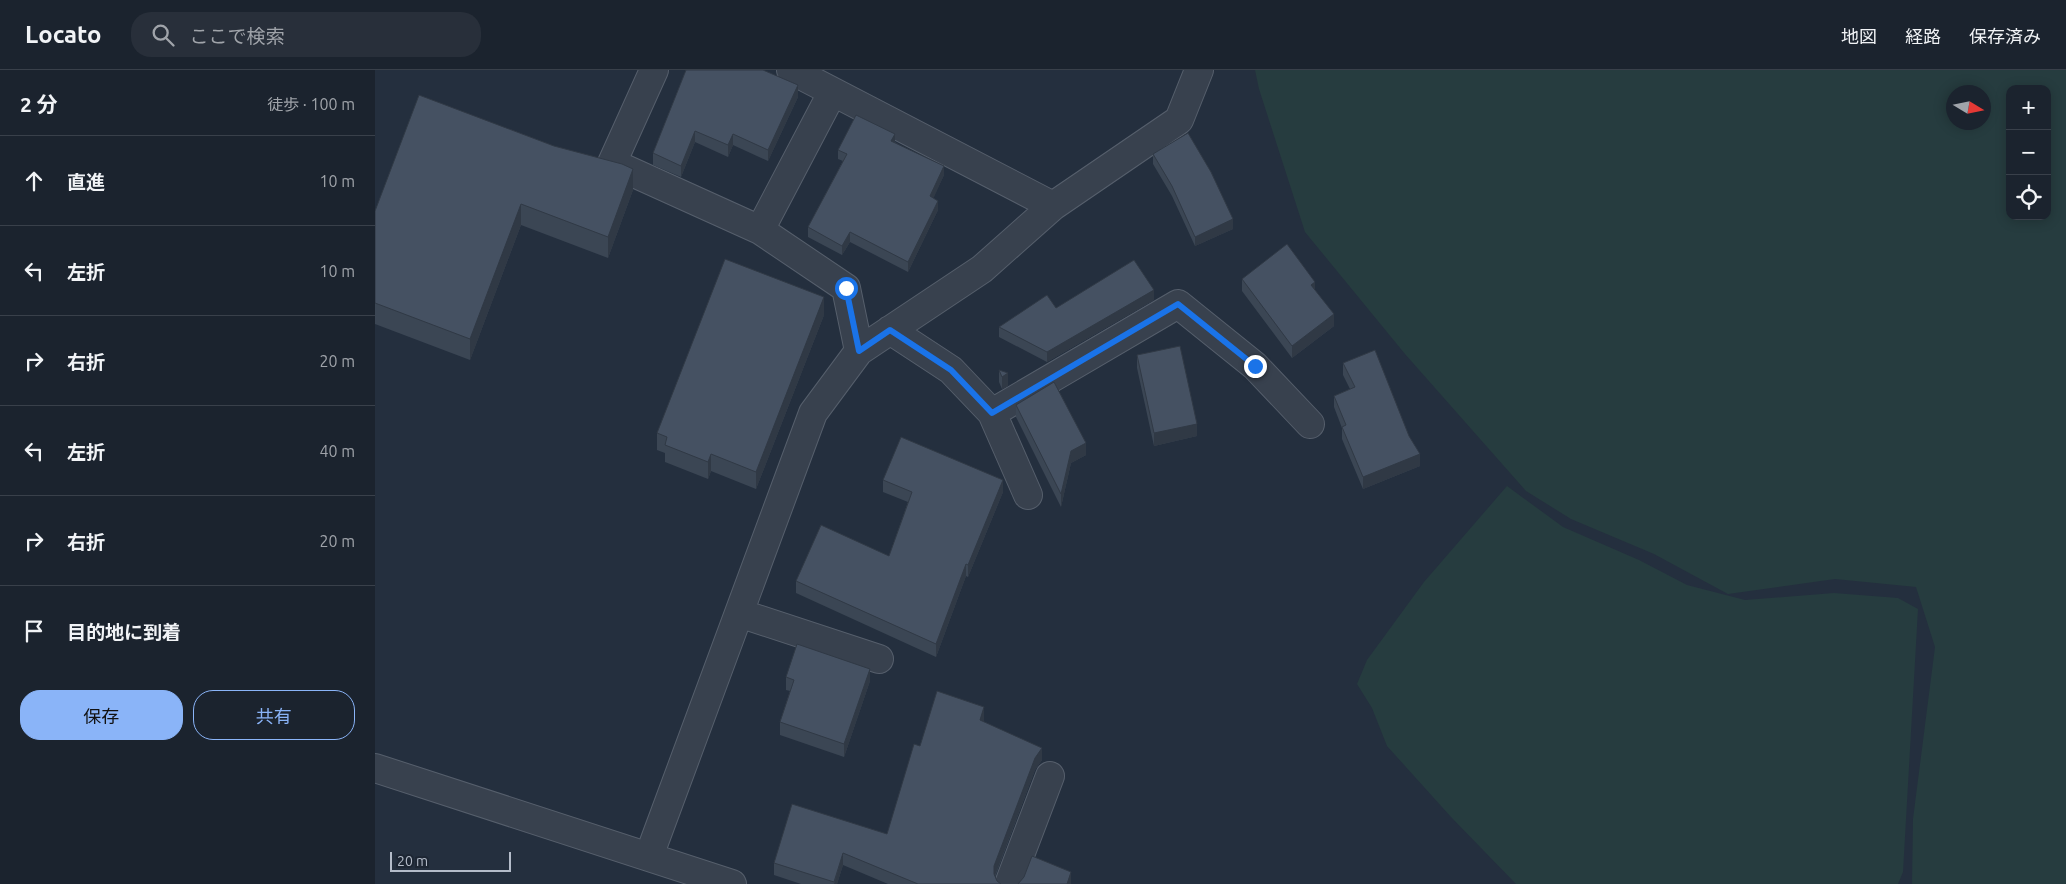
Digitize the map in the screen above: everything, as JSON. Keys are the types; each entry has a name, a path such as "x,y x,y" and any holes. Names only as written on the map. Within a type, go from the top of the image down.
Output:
{"street":[{"path":"655,70 612,163 760,230 846,288 859,351"},
{"path":"791,70 832,93 1053,206"},
{"path":"649,856 813,413 859,351 982,269 1053,206 1179,120 1199,70"},
{"path":"760,230 832,93"},
{"path":"992,413 1178,304 1255,366 1310,424"},
{"path":"890,330 951,370 992,413 1028,494"},
{"path":"739,613 879,658"},
{"path":"375,768 732,884"},
{"path":"1009,884 1050,776"}],"green space":[{"path":"1255,70 2066,70 2066,884 1912,884 1913,819 1935,647 1916,587 1835,579 1728,594 1654,554 1571,519 1526,491 1405,354 1305,232 1259,89"},
{"path":"1507,486 1563,527 1639,560 1687,585 1745,600 1834,593 1898,598 1918,609 1903,872 1898,884 1516,884 1451,817 1387,746 1372,708 1357,684 1367,660 1424,582"}],"building":[{"path":"686,70 763,70 798,85 768,150 733,134 728,145 695,131 681,166 653,153"},
{"path":"419,95 554,146 622,164 633,169 608,237 521,204 470,339 375,303 375,211"},
{"path":"856,115 895,134 891,141 944,166 930,196 938,201 908,262 850,232 842,246 808,227 847,154 838,150"},
{"path":"1188,133 1211,172 1233,219 1195,237 1172,186 1153,154"},
{"path":"1287,244 1315,282 1311,285 1334,314 1292,346 1242,279"},
{"path":"725,259 824,297 756,472 711,454 708,462 665,445 667,437 657,433"},
{"path":"1134,260 1154,290 1047,352 999,327 1047,295 1056,308"},
{"path":"1180,346 1197,424 1154,433 1137,355"},
{"path":"1375,350 1409,436 1420,454 1363,477 1342,427 1346,425 1334,396 1355,387 1343,363"},
{"path":"999,370 1008,373 1002,377"},
{"path":"1054,382 1086,443 1071,451 1061,494 1016,405"},
{"path":"901,437 1003,480 968,565 966,564 936,644 796,581 821,525 889,556 912,492 883,480"},
{"path":"797,644 870,669 844,744 780,722 794,680 786,677"},
{"path":"937,691 984,707 980,720 1042,748 1035,758 994,866 994,874 997,881 1001,884 918,884 843,853 834,882 774,863 792,804 887,834 914,744 920,746"},
{"path":"1032,856 1071,872 1067,884 1018,884 1024,877"}],"route":[{"path":"846,288 859,351 890,330 951,370 992,413 1178,304 1255,366"}]}
